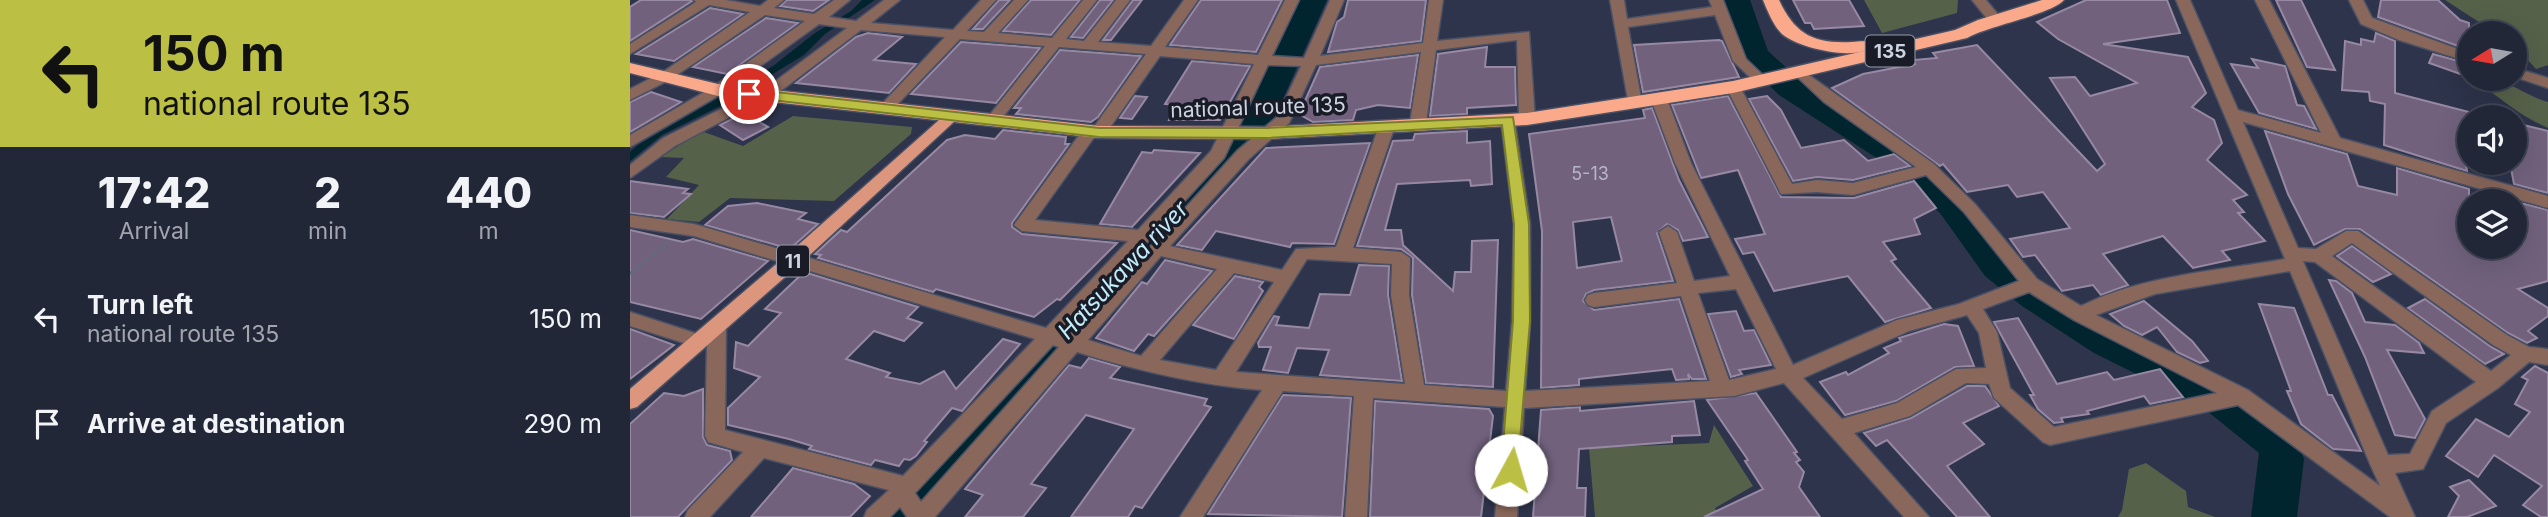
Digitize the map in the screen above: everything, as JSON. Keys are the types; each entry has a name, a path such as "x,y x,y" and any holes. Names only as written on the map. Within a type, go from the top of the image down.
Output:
{"highway":[{"path":"1771,0 1785,29 1799,72"},
{"name":"135","path":"1785,29 1823,46 1845,50 2034,11 2056,0"},
{"name":"135","path":"1764,80 1961,34 1987,21"},
{"name":"135","path":"630,68 723,91 758,95"},
{"name":"national route 135","path":"758,95 1095,132 1232,127 1267,133 1518,119 1733,88 1764,80"}],"main road":[{"name":"11","path":"630,401 794,259 951,116"}],"street":[{"path":"701,0 859,26 1263,61 1308,61 1524,34 1518,119 1522,224 1518,400 1506,517"},
{"path":"630,50 707,0"},
{"path":"630,95 665,76 778,0"},
{"path":"630,142 723,91 843,0"},
{"path":"630,173 669,142 758,95 893,0"},
{"path":"886,108 989,0"},
{"path":"987,37 1021,0"},
{"path":"993,120 1090,0"},
{"path":"1087,46 1123,0"},
{"path":"1142,236 1022,225 1156,51 1191,0"},
{"path":"875,517 938,457 1218,155 1292,0"},
{"path":"717,327 715,436 896,484 903,490 920,517 1157,249 1267,133 1284,120 1337,0"},
{"path":"1418,123 1436,0"},
{"path":"1617,0 1634,103"},
{"path":"1979,0 1987,21"},
{"path":"2183,0 2404,516"},
{"path":"2262,0 2334,143"},
{"path":"2356,0 2366,21 2457,54"},
{"path":"1621,24 1718,5 1740,61 1764,80"},
{"path":"1799,72 1811,85 1921,171 1957,193 2031,284 2080,315 2241,396 2404,516"},
{"path":"2527,76 2548,83"},
{"path":"1733,88 1787,190 1816,186 1853,189 1921,171"},
{"path":"1659,99 1683,163 1787,373 1918,517"},
{"path":"2230,113 2548,202"},
{"path":"1342,253 1387,126"},
{"path":"630,222 694,230 1070,345 1145,365 1221,379 1518,400 1722,388 1787,373 1847,354 1904,326 2031,284"},
{"path":"1668,232 1722,388"},
{"path":"2080,315 2098,304 2136,292 2292,259 2319,256 2352,235 2500,340 2525,354 2548,357"},
{"path":"1157,249 1286,278"},
{"path":"1221,379 1302,253 1342,253 1401,258 1400,295 1416,394"},
{"path":"2319,256 2491,382"},
{"path":"1145,365 1231,264"},
{"path":"1594,300 1743,281"},
{"path":"1971,306 1987,332 2001,392 2050,436 2241,396"},
{"path":"630,318 701,341"},
{"path":"2380,464 2416,463 2439,417 2491,382 2525,354"},
{"path":"1838,429 1903,410 1963,375 1998,376"},
{"path":"1191,517 1278,383"},
{"path":"1356,517 1364,391"},
{"path":"696,517 760,448"}],"path":[{"path":"630,274 671,239"}],"green space":[{"path":"1864,0 1958,0 1957,13 1882,33"},
{"path":"2445,0 2548,0 2548,65 2536,69 2527,59 2527,21 2477,21"},
{"path":"2490,91 2522,91 2548,102 2548,128 2527,117 2527,105 2509,105"},
{"path":"793,116 912,127 911,134 834,201 730,198 699,222 667,219 699,185 666,177 684,158 661,157 701,131 743,146"},
{"path":"1714,425 1753,486 1715,508 1719,517 1595,517 1589,448 1709,443"},
{"path":"2146,463 2186,491 2188,507 2215,517 2118,517 2122,510 2129,469"}],"water":[{"path":"862,0 875,0 825,34 804,55 718,107 662,135 630,161 630,152 638,145 773,66 815,33 851,11"},
{"name":"Hatsukawa river","path":"1300,0 1327,0 1274,119 906,517 881,517 1222,156 1244,119"}],"building":[{"path":"641,0 692,1 630,41 630,7"},
{"path":"787,0 829,0 813,11 780,6"},
{"path":"999,0 1010,0 983,29 973,29"},
{"path":"1031,0 1080,0 1051,35 1003,31"},
{"path":"1100,0 1113,0 1083,38 1071,37"},
{"path":"1133,0 1142,0 1111,40 1103,40"},
{"path":"1201,0 1282,0 1256,52 1170,45"},
{"path":"1348,0 1426,0 1421,41 1328,52 1337,22 1344,17"},
{"path":"1793,0 1849,0 1864,26 1814,29 1811,23 1805,23"},
{"path":"2086,0 2167,0 2180,33 2103,44 2188,57 2206,93 2192,107 2214,120 2222,143 2207,160 2247,195 2233,200 2244,212 2238,213 2265,241 2222,251 2230,260 2193,268 2163,236 2103,254 2128,285 2101,295 2093,285 2062,291 2035,255 2023,257 2010,239 2070,228 2043,192 2017,197 2008,185 1967,192 1943,164 1940,166 1832,88 1863,74 1915,64 1913,60 1937,58 1933,53 1977,45 2097,171 2105,164 2050,78 2075,77 2090,96 2137,83 2058,39 2037,22"},
{"path":"2276,0 2301,0 2335,70 2307,67"},
{"path":"2381,0 2438,0 2463,21 2457,21 2457,46 2378,17"},
{"path":"710,8 743,14 674,61 636,54"},
{"path":"766,18 798,23 727,74 693,67"},
{"path":"868,33 902,37 874,60 916,64 889,93 796,83 856,37"},
{"path":"2376,33 2395,41 2395,93 2457,109 2457,168 2384,145 2385,104 2370,101 2369,92 2342,90 2345,41 2361,45 2361,39 2374,42"},
{"path":"1722,41 1739,77 1643,92 1634,45"},
{"path":"961,42 1040,48 996,103 911,94"},
{"path":"1487,47 1485,67 1515,67 1516,105 1467,108 1467,114 1430,116 1438,54"},
{"path":"1060,50 1141,56 1098,117 1091,122 1016,114 1021,108 1014,108"},
{"path":"2433,54 2457,61 2457,73 2429,63"},
{"path":"1418,55 1410,108 1378,105 1356,110 1353,120 1313,122 1299,114 1320,67"},
{"path":"2252,59 2285,66 2297,105 2304,106 2316,129 2259,113 2231,64 2258,68"},
{"path":"1192,61 1250,66 1220,120 1169,120 1175,105 1165,104"},
{"path":"651,92 681,102 630,132 630,102"},
{"path":"1135,96 1147,97 1132,119 1120,118"},
{"path":"1728,96 1781,197 1854,198 1914,181 1936,208 1914,219 1920,234 1883,242 1896,259 1891,261 1931,308 1885,322 1848,276 1774,291 1754,252 1743,254 1735,239 1765,234 1738,170 1701,178 1672,105"},
{"path":"1767,96 1781,110 1801,148 1844,140 1868,161 1894,154 1910,166 1853,180 1817,177 1793,181 1749,99"},
{"path":"1652,108 1679,180 1708,237 1683,241 1678,230 1667,224 1657,233 1673,281 1594,290 1586,294 1583,301 1594,310 1679,299 1706,379 1692,379 1688,374 1689,379 1676,380 1672,369 1579,379 1579,385 1541,388 1542,231 1529,134 1645,118 1643,110","holes":["1611,217 1622,261 1577,268 1573,222"]},
{"path":"744,113 768,127 743,140 720,125"},
{"path":"2527,126 2548,131 2548,193 2514,184 2512,175 2527,175"},
{"path":"1003,130 1066,137 1065,144 1069,144 1012,223 1012,227 1022,234 1117,243 1060,300 1057,299 1034,317 936,289 933,292 818,258 821,255 815,254 841,230 847,232 947,140 965,135 995,139"},
{"path":"1467,131 1467,143 1490,141 1492,184 1471,186 1470,180 1397,184 1385,230 1401,230 1403,245 1453,291 1455,272 1471,272 1472,241 1498,240 1493,387 1426,383 1412,295 1413,258 1401,249 1357,246 1393,141 1413,140 1415,134"},
{"path":"2265,131 2347,154 2358,186 2397,195 2397,168 2469,189 2457,189 2457,259 2527,259 2527,205 2548,210 2548,281 2518,289 2548,308 2548,316 2528,331 2537,338 2527,343 2508,333 2360,229 2345,229 2314,245 2288,194"},
{"path":"1370,143 1334,244 1292,243 1290,247 1216,231 1202,250 1177,245 1266,148"},
{"path":"1154,150 1200,153 1132,227 1100,224 1142,152 1152,153"},
{"path":"630,181 688,189 683,193 691,194 664,217 630,213"},
{"path":"757,203 806,213 798,219 818,224 792,247 783,247 705,225 728,206"},
{"path":"630,230 683,242 693,239 768,261 701,319 630,302"},
{"path":"2352,246 2391,274 2373,282 2337,256"},
{"path":"1165,260 1212,271 1154,336 1148,334 1134,351 1096,338 1142,282 1147,284"},
{"path":"1359,265 1389,266 1388,295 1402,381 1320,375 1329,350 1297,348 1288,373 1263,370 1271,347 1259,347 1258,343 1274,316 1279,317 1276,325 1309,328 1320,294 1350,295"},
{"path":"804,272 918,307 907,318 922,323 904,341 874,331 846,359 890,373 886,377 920,384 944,371 956,389 1003,339 1020,344 962,411 952,408 924,441 927,442 916,456 910,460 904,459 899,466 875,460 871,465 809,449 812,446 789,439 728,425 728,408 760,377 734,368 736,342 748,346 781,313 765,309"},
{"path":"1235,276 1263,282 1259,287 1263,291 1234,339 1193,325"},
{"path":"2329,280 2336,281 2352,293 2365,322 2395,325 2419,343 2424,353 2387,350 2425,419 2415,438 2395,435 2365,357"},
{"path":"2425,299 2504,354 2485,364 2408,308"},
{"path":"2144,301 2192,341 2208,361 2200,363 2177,352 2157,327 2142,335 2124,326 2110,314"},
{"path":"2259,304 2294,308 2328,395 2332,395 2361,451 2333,449 2301,424 2287,391 2291,391"},
{"path":"1736,311 1744,331 1754,330 1771,365 1739,370 1742,374 1731,377 1708,314"},
{"path":"2018,318 2057,384 2107,372 2114,380 2160,369 2183,397 2150,404 2144,396 2087,411 2089,414 2061,418 2063,422 2054,423 2038,409 2030,395 2034,395 1994,322"},
{"path":"1944,324 1958,326 1974,366 1955,367 1896,401 1845,415 1820,382 1846,372 1848,375 1889,353 1884,348 1901,341 1899,338"},
{"path":"630,329 674,345 630,379"},
{"path":"1089,358 1120,367 1110,378 1207,399 1204,405 1211,407 1142,508 1135,506 1128,517 1071,517 1134,429 1086,415 1031,484 1046,488 1023,517 965,517 983,495 965,489 1069,365 1081,368"},
{"path":"2535,366 2548,373 2548,517 2541,517 2523,505 2542,486 2494,455 2478,477 2446,456 2476,419 2509,437 2530,412 2515,404 2528,380 2522,377"},
{"path":"1967,386 1985,386 1999,406 1963,423 1984,444 1947,466 1990,517 1957,517 1887,440 1876,446 1864,433 1911,418"},
{"path":"703,389 703,437 707,445 730,451 732,460 678,517 630,517 630,424 664,393 684,396"},
{"path":"1756,393 1797,452 1794,453 1800,460 1796,462 1804,472 1799,487 1820,517 1704,517 1763,489 1745,461 1748,460 1707,400"},
{"path":"1283,395 1351,398 1342,517 1208,514"},
{"path":"1375,401 1489,409 1493,416 1481,517 1370,517"},
{"path":"1694,401 1700,435 1672,436 1672,442 1579,449 1577,488 1586,488 1585,517 1533,517 1541,410 1580,407 1580,411"},
{"path":"793,468 854,484 870,496 850,517 751,517"},
{"path":"2469,480 2496,506 2467,517 2448,517 2459,496 2450,487"}],"waterway":[{"path":"1736,0 1754,54 1790,88 1901,158 1952,204 1998,266 2035,296 2108,342 2216,394 2277,443 2282,459 2274,517"}],"route":[{"path":"749,94 1099,132 1267,133 1508,120 1522,224 1518,400 1511,470"}]}
